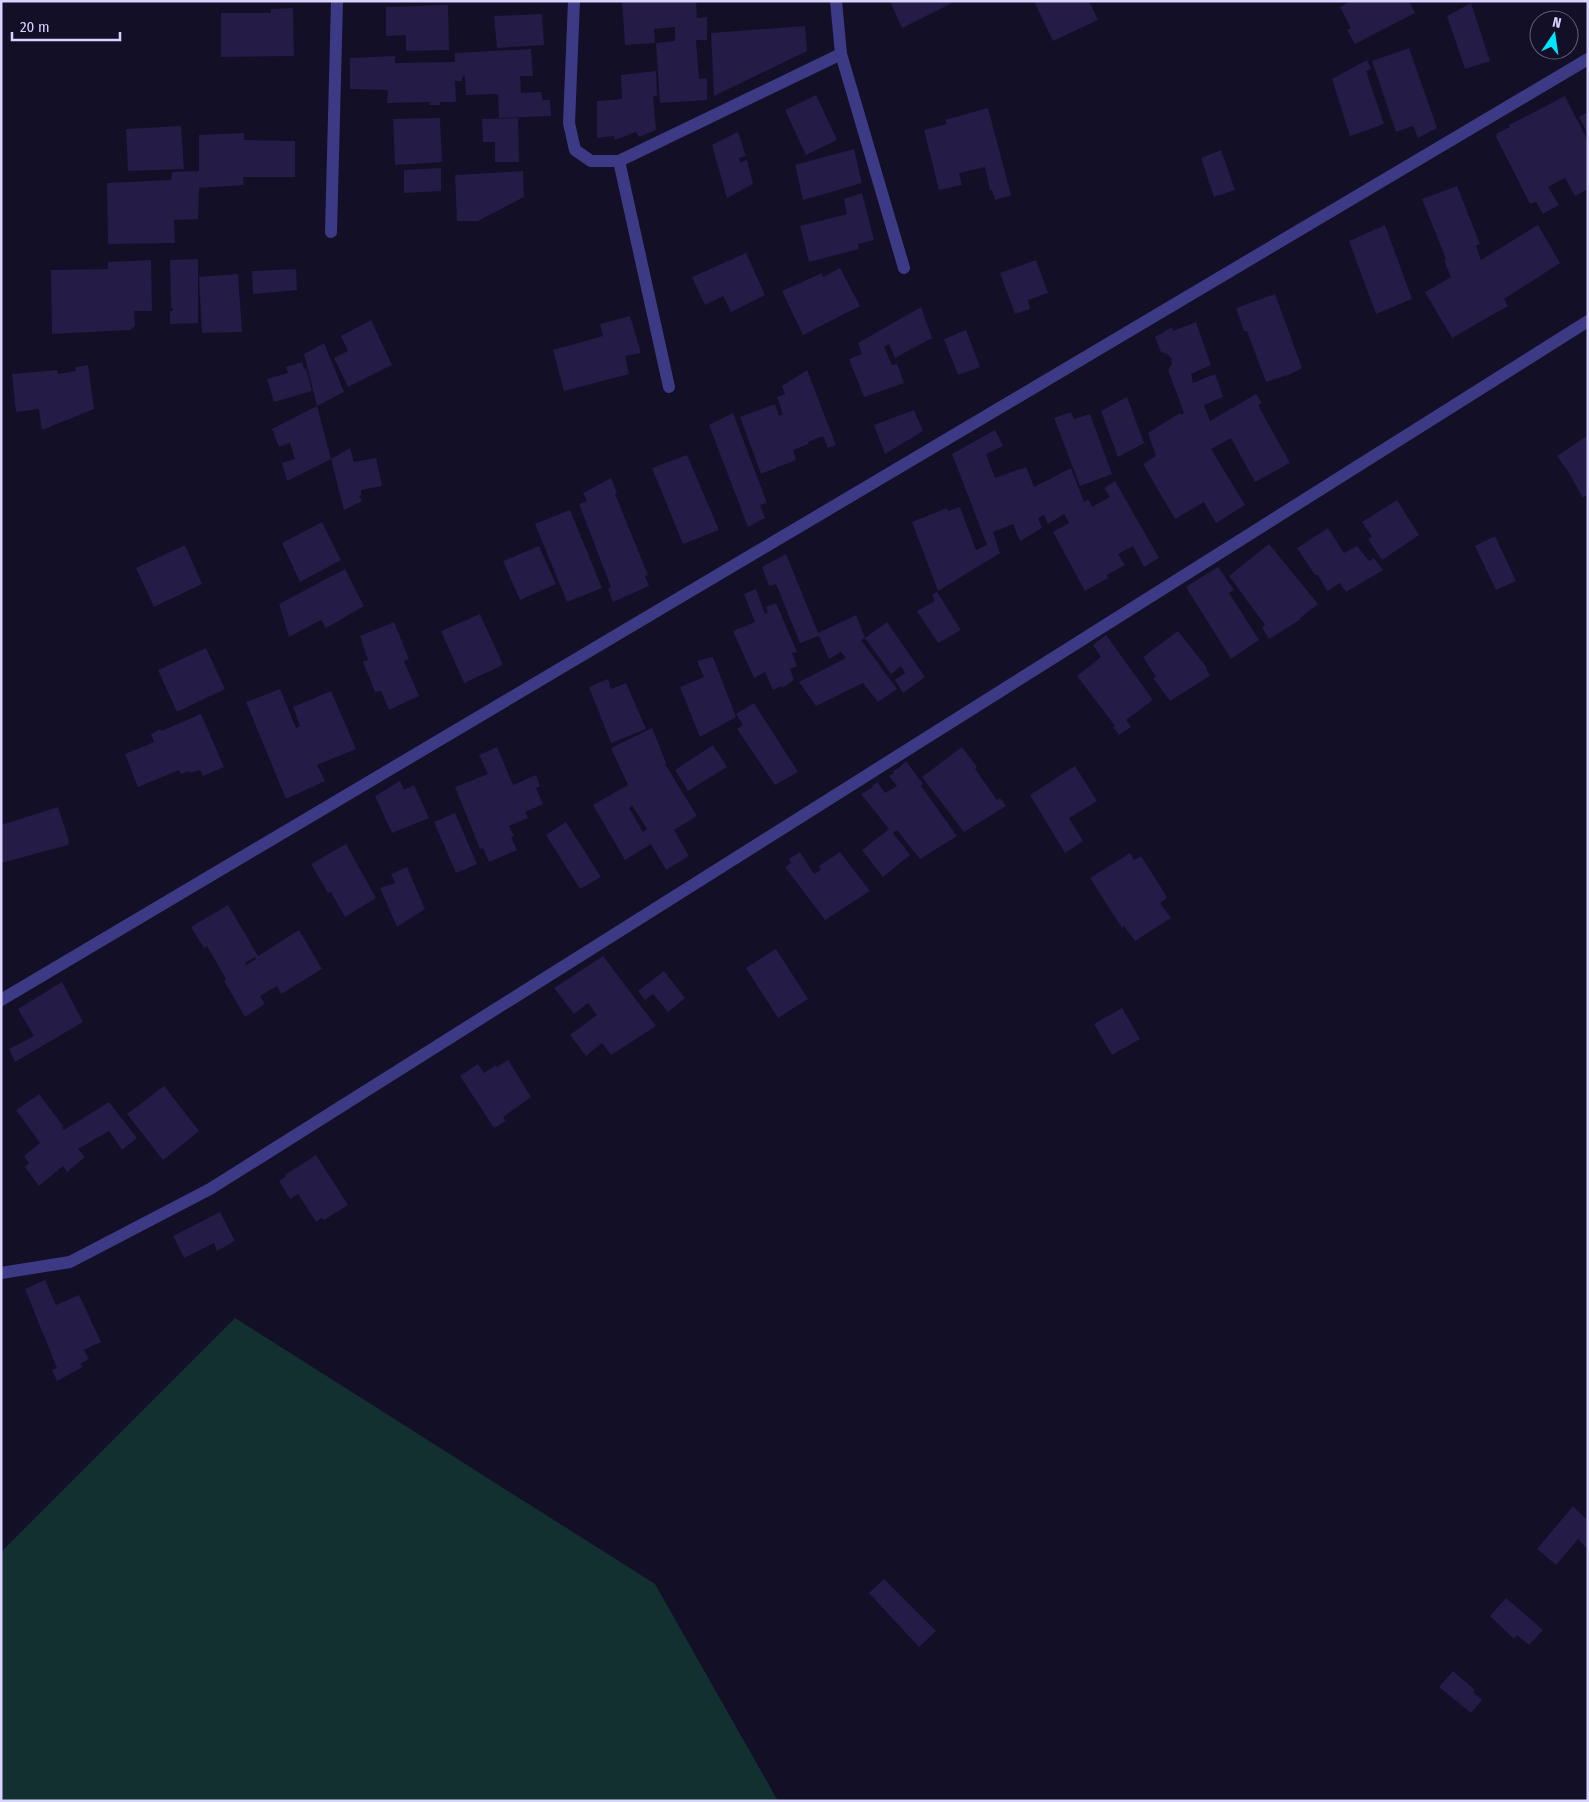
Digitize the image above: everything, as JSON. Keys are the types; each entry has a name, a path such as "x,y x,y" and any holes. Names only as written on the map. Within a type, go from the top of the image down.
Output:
{"street":[{"path":"331,232 337,1"},
{"path":"574,1 569,123 574,150 591,161 619,161 841,54"},
{"path":"836,1 841,54 904,268"},
{"path":"1,1000 1588,59"},
{"path":"619,161 670,386"},
{"path":"1,1273 70,1262 210,1189 1588,321"}],"green space":[{"path":"235,1318 655,1584 778,1801 1,1801 1,1552"}],"building":[{"path":"622,1 696,1 697,18 707,17 707,40 696,40 699,79 707,78 707,100 660,103 656,43 675,41 675,27 654,29 655,43 625,45"},
{"path":"890,1 956,1 902,28"},
{"path":"1034,1 1089,1 1098,20 1053,41"},
{"path":"1351,1 1409,1 1415,13 1355,44 1347,30 1351,28 1340,7"},
{"path":"1471,3 1490,61 1465,69 1447,16"},
{"path":"448,5 449,50 406,51 406,35 386,36 386,7"},
{"path":"293,8 294,56 221,57 221,13 271,13 271,9"},
{"path":"542,14 544,45 497,48 494,16"},
{"path":"805,26 807,51 714,96 711,33"},
{"path":"1409,48 1437,128 1418,138 1413,126 1396,132 1372,61"},
{"path":"531,49 533,76 520,76 521,93 541,92 543,100 550,100 551,116 499,118 498,94 466,95 465,76 462,77 462,81 455,81 456,102 440,102 440,105 429,105 430,102 387,103 388,90 350,89 350,58 395,56 395,63 455,62 455,53"},
{"path":"1367,60 1371,69 1366,71 1384,124 1350,136 1332,79"},
{"path":"656,71 657,96 653,96 656,130 639,137 636,132 615,140 614,136 597,138 597,101 622,99 621,75"},
{"path":"816,95 837,140 806,155 785,110"},
{"path":"1565,96 1588,141 1588,189 1575,196 1565,178 1548,187 1559,205 1543,214 1536,202 1530,204 1496,134 1510,127 1509,125"},
{"path":"988,108 1011,195 995,200 992,190 990,191 985,167 959,173 962,185 939,190 924,130 947,124 945,120"},
{"path":"1588,112 1588,134 1579,117"},
{"path":"440,118 442,162 395,165 393,119"},
{"path":"518,118 519,162 495,162 495,142 483,142 482,119"},
{"path":"181,126 184,169 128,171 126,129"},
{"path":"738,132 746,156 739,158 740,162 747,160 753,184 727,198 712,145"},
{"path":"244,133 244,140 295,141 295,177 243,177 244,185 199,188 198,219 174,220 175,243 108,244 107,183 171,180 172,172 199,171 199,135"},
{"path":"854,149 862,183 803,200 795,165"},
{"path":"1221,150 1235,190 1214,197 1201,158"},
{"path":"441,168 441,191 404,193 404,170"},
{"path":"523,171 524,197 478,221 457,221 455,175"},
{"path":"1457,186 1480,244 1476,246 1481,260 1538,225 1560,263 1504,299 1508,306 1452,338 1425,292 1451,277 1444,260 1446,259 1422,199"},
{"path":"862,193 874,240 858,244 859,249 809,262 800,226 847,214 844,199"},
{"path":"1385,225 1412,299 1376,314 1349,241"},
{"path":"746,253 765,295 731,312 723,296 705,305 692,277"},
{"path":"198,259 198,323 170,324 170,311 173,311 173,308 171,308 170,260"},
{"path":"151,260 152,311 134,311 135,326 130,330 52,334 51,270 108,269 108,262"},
{"path":"1036,260 1048,293 1028,300 1030,309 1015,314 1000,273"},
{"path":"840,268 860,306 803,335 782,291 822,273 823,277"},
{"path":"296,269 297,290 253,294 252,271"},
{"path":"238,274 242,332 202,333 199,277"},
{"path":"1275,294 1302,368 1287,376 1266,382 1247,331 1244,331 1236,308"},
{"path":"921,307 932,338 895,358 889,344 884,347 892,365 897,364 904,383 864,397 849,359 862,354 858,343"},
{"path":"630,316 641,353 625,356 629,374 564,391 553,350 603,336 600,324"},
{"path":"371,320 392,365 348,387 334,358 348,351 341,336"},
{"path":"1196,322 1211,365 1191,374 1193,383 1215,374 1223,397 1204,405 1210,421 1256,394 1262,403 1258,405 1290,463 1255,482 1231,438 1211,449 1245,505 1216,523 1204,502 1175,519 1143,464 1156,456 1148,433 1180,413 1182,415 1184,413 1168,370 1172,364 1171,358 1161,352 1155,337 1172,327 1173,331"},
{"path":"966,330 980,367 958,375 944,339"},
{"path":"324,343 344,392 317,406 304,354"},
{"path":"302,362 304,369 306,368 312,391 274,402 267,379 288,373 286,367"},
{"path":"88,365 94,409 42,430 39,409 16,412 12,374 57,370 58,374 76,371 76,367"},
{"path":"807,370 836,445 828,448 823,436 793,450 796,460 761,474 740,417 775,404 779,416 783,414 777,397 785,394 782,386"},
{"path":"1127,397 1144,443 1118,457 1101,411"},
{"path":"317,406 331,459 287,481 282,463 295,459 290,443 279,447 272,429"},
{"path":"914,410 923,431 885,454 874,425"},
{"path":"1071,412 1074,419 1090,414 1112,474 1080,486 1054,418"},
{"path":"733,413 767,503 760,505 765,518 748,527 709,425"},
{"path":"995,430 1003,446 986,454 995,478 1026,467 1034,487 1071,468 1084,502 1088,499 1092,507 1110,497 1104,488 1115,481 1159,558 1144,567 1133,546 1118,554 1125,565 1107,575 1108,578 1085,591 1053,532 1069,523 1064,514 1048,524 1044,515 1038,518 1042,528 1020,541 1013,524 993,532 1000,553 938,591 912,522 947,508 948,511 960,507 976,550 987,545 952,454"},
{"path":"1585,437 1588,441 1588,494 1583,498 1557,456"},
{"path":"350,448 354,462 376,458 382,486 361,490 361,495 359,496 362,501 344,510 331,459"},
{"path":"687,455 719,530 683,544 652,468"},
{"path":"611,478 617,493 615,494 648,575 645,576 649,586 613,602 608,589 611,587 579,504 587,501 583,493"},
{"path":"1397,500 1419,535 1382,560 1368,539 1372,537 1362,522"},
{"path":"570,510 602,588 567,602 535,524"},
{"path":"322,522 341,560 300,582 282,543"},
{"path":"1328,528 1344,553 1357,546 1369,561 1374,558 1383,570 1346,592 1340,583 1327,591 1318,575 1315,575 1297,548"},
{"path":"1495,536 1516,581 1496,590 1475,546"},
{"path":"1269,544 1318,604 1301,619 1269,639 1262,628 1265,625 1229,576"},
{"path":"185,545 202,584 154,607 136,568"},
{"path":"539,546 556,584 520,600 503,561"},
{"path":"786,554 818,633 856,615 865,638 861,640 897,689 878,702 863,683 816,706 799,682 846,658 841,652 829,659 819,636 800,643 776,584 769,586 762,567"},
{"path":"1218,567 1234,590 1229,593 1259,640 1231,659 1186,587"},
{"path":"345,569 364,606 326,628 321,620 289,637 279,604"},
{"path":"756,589 765,614 768,612 766,607 776,603 797,652 792,653 797,666 790,669 794,680 782,688 781,686 773,690 765,672 754,678 733,631 755,622 744,594"},
{"path":"937,592 961,630 938,643 917,611 935,601 932,595"},
{"path":"480,614 503,665 464,683 441,631"},
{"path":"394,622 409,659 404,661 419,696 389,710 381,691 375,692 363,662 368,660 360,636"},
{"path":"887,622 925,677 903,693 895,680 905,673 901,666 891,674 865,638"},
{"path":"1178,631 1207,668 1210,676 1170,701 1153,678 1156,677 1143,657"},
{"path":"1106,635 1153,700 1126,720 1131,727 1119,735 1113,727 1115,726 1077,676 1101,657 1093,645"},
{"path":"206,648 225,689 177,712 158,670"},
{"path":"713,657 736,717 700,737 680,687 704,677 697,661"},
{"path":"608,679 611,689 626,683 646,729 611,743 589,687"},
{"path":"280,689 296,728 300,726 293,707 331,691 356,749 317,765 325,781 286,799 246,702"},
{"path":"754,703 798,772 775,785 737,729 743,725 736,714"},
{"path":"201,714 224,767 203,776 200,770 181,774 179,770 138,787 125,754 154,742 151,734 160,729 161,731"},
{"path":"652,728 665,764 697,816 674,830 689,856 666,870 651,844 625,860 593,805 628,785 611,748","holes":["632,805 647,829 643,832 629,808"]},
{"path":"713,745 727,767 688,791 675,770"},
{"path":"497,747 513,785 536,775 540,786 536,788 543,804 525,812 528,818 509,826 514,836 511,837 517,850 489,862 483,848 480,849 455,787 488,774 479,755"},
{"path":"962,747 997,800 1000,798 1006,806 964,832 922,777"},
{"path":"906,761 923,784 921,786 957,836 920,859 897,830 893,833 910,855 883,877 862,850 889,829 861,794 873,787 877,782 885,793 897,786 889,776"},
{"path":"1075,766 1097,801 1069,818 1083,841 1065,853 1030,795"},
{"path":"400,781 404,790 414,785 429,818 392,833 375,796"},
{"path":"58,807 69,841 68,845 1,863 1,825"},
{"path":"455,813 477,864 456,873 434,822"},
{"path":"566,822 601,877 580,889 546,835"},
{"path":"346,844 376,898 345,917 331,892 328,893 311,864"},
{"path":"800,852 814,874 821,870 819,866 840,852 870,891 825,920 785,867 791,863 789,859"},
{"path":"1130,853 1134,860 1141,856 1162,889 1167,898 1160,903 1171,918 1135,941 1124,926 1122,928 1090,878"},
{"path":"407,867 425,909 397,927 380,888 395,883 391,874"},
{"path":"228,905 258,956 299,930 322,969 281,994 277,986 260,996 265,1004 245,1017 224,981 226,979 207,946 204,948 191,927","holes":["255,957 256,959 246,965 245,963"]},
{"path":"776,949 808,999 778,1018 746,968"},
{"path":"603,956 656,1026 611,1055 602,1043 586,1056 570,1035 597,1015 588,1003 574,1014 554,988"},
{"path":"664,971 685,998 668,1012 653,994 645,1000 638,991"},
{"path":"62,982 83,1022 15,1062 9,1049 34,1036 18,1009"},
{"path":"1122,1008 1140,1039 1112,1055 1094,1024"},
{"path":"508,1060 531,1097 503,1117 506,1121 494,1128 460,1076 478,1064 484,1073"},
{"path":"164,1086 199,1131 163,1160 127,1114"},
{"path":"39,1094 64,1130 109,1102 137,1138 122,1150 109,1131 78,1149 85,1157 67,1172 63,1166 39,1186 25,1167 29,1163 24,1156 40,1143 16,1110"},
{"path":"316,1155 348,1205 324,1220 322,1218 316,1222 298,1194 290,1199 279,1181"},
{"path":"220,1212 235,1241 217,1251 214,1243 184,1258 173,1236"},
{"path":"45,1280 56,1305 79,1295 101,1342 84,1350 89,1359 80,1364 83,1367 57,1381 52,1370 57,1368 25,1289"},
{"path":"1573,1506 1588,1521 1588,1548 1578,1539 1556,1565 1537,1549"},
{"path":"884,1579 936,1631 919,1647 869,1593"},
{"path":"1506,1598 1543,1630 1529,1645 1517,1635 1514,1639 1490,1616"},
{"path":"1453,1671 1475,1690 1473,1692 1482,1700 1471,1713 1439,1687"}]}
